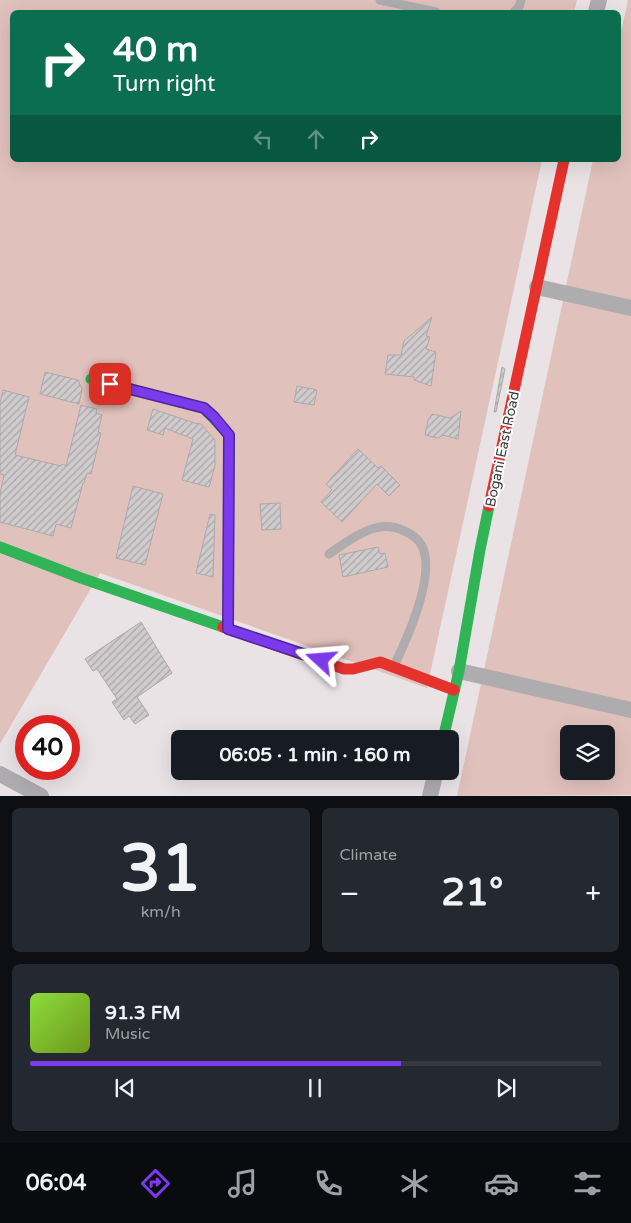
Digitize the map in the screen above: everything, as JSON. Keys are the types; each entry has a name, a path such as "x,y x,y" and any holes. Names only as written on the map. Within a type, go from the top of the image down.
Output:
{"street":[{"name":"Bogani East Road","path":"445,730 459,671 480,550 564,162"},
{"path":"537,287 631,308"},
{"path":"91,379 204,408 229,435 228,629"},
{"path":"0,547 81,578 344,669 353,670 376,662 394,666 454,690"},
{"path":"459,671 631,710"},
{"path":"0,774 41,796"},
{"path":"430,796 434,780"}],"lane":[{"path":"380,0 427,10"},
{"path":"329,554 349,540 377,527 397,527 413,535 422,546 426,564 422,595 409,634 394,666"}],"shaded area":[{"path":"0,0 577,0 574,10 10,10 10,162 542,162 427,688 100,573 17,715 15,715 15,718 0,744"},
{"path":"628,0 631,0 631,795 457,796 593,162 621,162 621,32"}],"building":[{"path":"432,317 426,336 430,337 426,349 436,352 431,386 414,380 414,377 385,374 388,355 401,355 404,341"},
{"path":"502,367 505,369 496,412 494,412"},
{"path":"45,372 78,380 82,389 79,404 40,394"},
{"path":"297,386 317,390 314,405 294,402"},
{"path":"3,390 29,397 15,455 66,466 81,405 97,409 96,413 102,415 98,432 101,433 91,474 87,473 83,483 71,528 56,524 53,536 0,522 0,494 4,475 0,474 0,403"},
{"path":"153,409 201,424 215,440 215,466 209,487 182,480 193,439 165,428 163,435 147,430"},
{"path":"461,411 458,439 443,435 438,438 425,435 428,420 432,414 450,418"},
{"path":"358,449 378,468 381,466 400,485 389,496 377,484 342,522 321,502 332,490 326,484"},
{"path":"133,486 163,494 145,565 116,558"},
{"path":"280,503 281,529 262,530 260,504"},
{"path":"210,514 215,515 213,577 196,573"},
{"path":"378,547 380,554 385,553 388,567 343,577 339,555"},
{"path":"141,622 172,673 137,697 149,715 135,724 129,716 124,720 112,702 117,699 97,669 93,671 85,659"}],"traffic: fast":[{"path":"91,379 204,408 229,435 228,629"},
{"path":"445,730 459,671 489,506"},
{"path":"0,547 81,578 223,627"}],"traffic: jam":[{"path":"489,506 564,162"},
{"path":"223,627 344,669 353,669 380,662 454,690"}],"route":[{"path":"110,384 204,408 229,435 228,629 321,660"}]}
